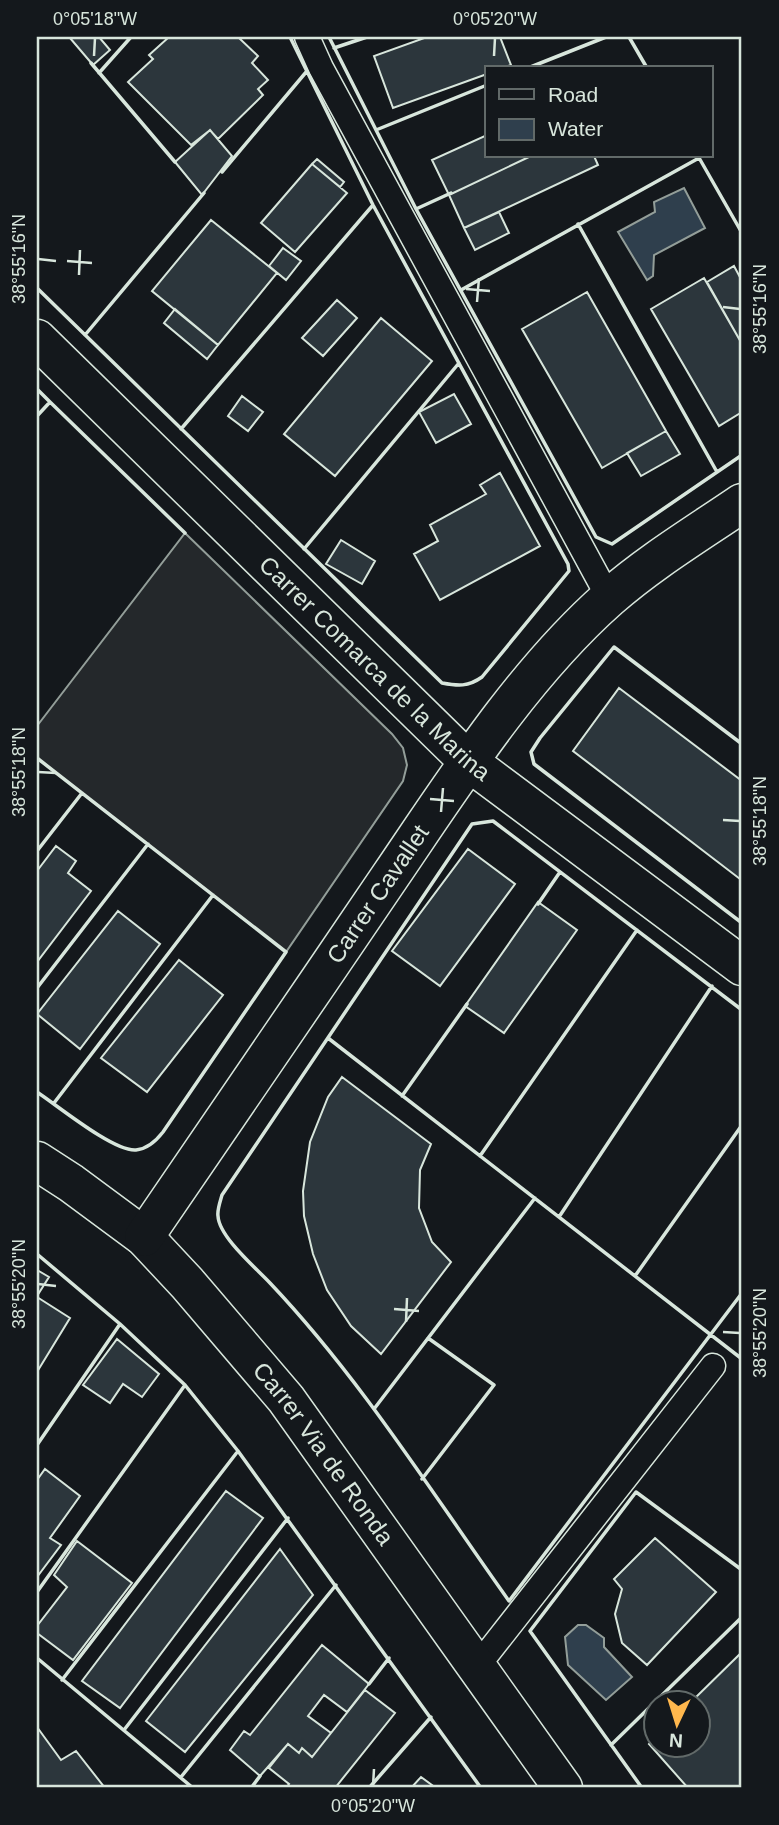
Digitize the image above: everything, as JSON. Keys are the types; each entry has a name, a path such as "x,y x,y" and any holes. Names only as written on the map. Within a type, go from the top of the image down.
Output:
{"street":[{"name":"Carrer Comarca de la Marina","path":"37,339 469,762 742,966"},
{"name":"Carrer Cavallet","path":"144,1237 469,762 535,676 567,639 609,598 742,503"},
{"name":"Carrer Via de Ronda","path":"37,1161 144,1237 286,1399 564,1788"}],"lane":[{"path":"307,37 609,598"},
{"path":"476,1668 713,1366"}],"shaded area":[{"path":"185,533 392,734 403,748 407,765 403,781 286,952 37,758 37,726"}],"water":[{"path":"684,188 705,228 654,255 653,276 647,280 618,232 655,212 654,202"},
{"path":"578,1625 586,1625 604,1638 604,1647 632,1677 606,1700 568,1665 565,1637"}],"building":[{"path":"99,37 110,50 93,65 70,38"},
{"path":"169,37 238,37 258,56 252,63 268,80 258,89 263,95 218,139 210,130 191,145 128,82 153,59 149,55"},
{"path":"427,37 500,37 511,65 485,66 485,75 393,108 374,56"},
{"path":"210,130 232,156 202,195 175,162"},
{"path":"485,136 485,158 527,158 449,195 432,160"},
{"path":"527,158 595,158 598,165 464,228 449,195"},
{"path":"317,159 344,182 340,187 312,164"},
{"path":"312,164 347,193 295,252 261,223"},
{"path":"499,212 509,233 475,250 464,228"},
{"path":"211,220 277,273 218,345 152,291"},
{"path":"283,248 301,261 286,280 269,266"},
{"path":"734,266 742,281 742,344 707,282"},
{"path":"704,278 742,344 742,412 719,426 651,309"},
{"path":"587,292 666,431 602,468 522,329"},
{"path":"337,300 357,318 323,356 302,338"},
{"path":"175,309 218,345 207,359 164,323"},
{"path":"381,318 432,361 335,476 284,434"},
{"path":"454,394 471,424 436,443 419,412"},
{"path":"242,396 263,412 248,431 228,416"},
{"path":"666,431 680,454 641,476 627,453"},
{"path":"500,473 540,546 440,600 414,554 438,541 430,525 486,494 480,485"},
{"path":"341,540 375,561 362,584 326,564"},
{"path":"619,688 742,781 740,879 573,751"},
{"path":"56,846 76,861 68,873 91,891 37,962 37,871"},
{"path":"468,849 515,884 440,986 392,951"},
{"path":"538,902 577,930 504,1033 465,1006"},
{"path":"118,911 160,944 80,1049 37,1014"},
{"path":"179,960 223,995 147,1092 101,1058"},
{"path":"342,1077 431,1144 420,1170 419,1208 432,1242 451,1262 381,1354 351,1326 327,1290 313,1254 304,1216 303,1191 310,1142 328,1097"},
{"path":"37,1270 49,1277 37,1296"},
{"path":"37,1297 70,1318 37,1372"},
{"path":"117,1339 159,1374 142,1397 123,1384 110,1403 83,1385"},
{"path":"45,1469 80,1496 50,1538 61,1545 37,1577 37,1480"},
{"path":"226,1491 263,1518 120,1708 82,1681"},
{"path":"655,1538 716,1592 647,1665 622,1643 615,1614 622,1589 614,1579"},
{"path":"77,1541 132,1583 73,1660 37,1633 37,1626 67,1587 54,1575"},
{"path":"280,1549 313,1595 185,1752 146,1721"},
{"path":"322,1645 369,1684 347,1712 324,1695 308,1716 331,1733 312,1757 302,1748 299,1753 288,1744 260,1776 230,1750 244,1731 250,1735"},
{"path":"742,1652 742,1788 688,1788 661,1758 712,1758 712,1688 705,1688"},
{"path":"365,1690 395,1713 335,1788 286,1788 289,1784 269,1768 288,1744 299,1753 302,1748 312,1757"},
{"path":"37,1727 61,1760 76,1751 105,1788 37,1788"},
{"path":"421,1777 436,1788 411,1788"}],"wall":[{"path":"99,73 131,37"},
{"path":"37,288 442,683 463,685 482,677 569,571 568,564 373,205 290,37"},
{"path":"329,37 416,209 596,537 612,544 742,455"},
{"path":"334,48 367,37"},
{"path":"533,66 606,37"},
{"path":"629,37 646,66"},
{"path":"91,63 175,162"},
{"path":"222,172 307,71"},
{"path":"376,130 485,86"},
{"path":"699,158 742,233"},
{"path":"461,290 699,158"},
{"path":"85,335 204,193"},
{"path":"416,209 451,193"},
{"path":"181,429 373,205"},
{"path":"578,224 717,472"},
{"path":"304,549 459,363"},
{"path":"37,389 50,402 37,416"},
{"path":"50,402 185,533"},
{"path":"742,744 614,647 531,752 534,764 742,923"},
{"path":"37,758 286,952 163,1132 148,1146 136,1150 114,1144 37,1092"},
{"path":"37,851 82,793"},
{"path":"742,1010 493,821 472,824 222,1195 218,1214 220,1224 231,1242 303,1320 365,1397 509,1601 742,1293"},
{"path":"37,988 148,844"},
{"path":"538,904 560,872"},
{"path":"54,1103 213,895"},
{"path":"480,1156 637,930"},
{"path":"559,1217 712,986"},
{"path":"402,1096 467,1004"},
{"path":"328,1038 742,1359"},
{"path":"635,1276 742,1125"},
{"path":"374,1409 535,1198"},
{"path":"37,1254 120,1324"},
{"path":"37,1445 120,1324 185,1385 238,1451 481,1788"},
{"path":"422,1479 494,1385 428,1338"},
{"path":"37,1592 185,1385"},
{"path":"62,1680 238,1451"},
{"path":"642,1788 530,1631 636,1492 742,1570"},
{"path":"124,1730 288,1518"},
{"path":"181,1777 336,1585"},
{"path":"611,1745 742,1617"},
{"path":"37,1658 193,1788"},
{"path":"369,1684 389,1658"},
{"path":"369,1788 431,1717"},
{"path":"251,1788 260,1776"}]}
